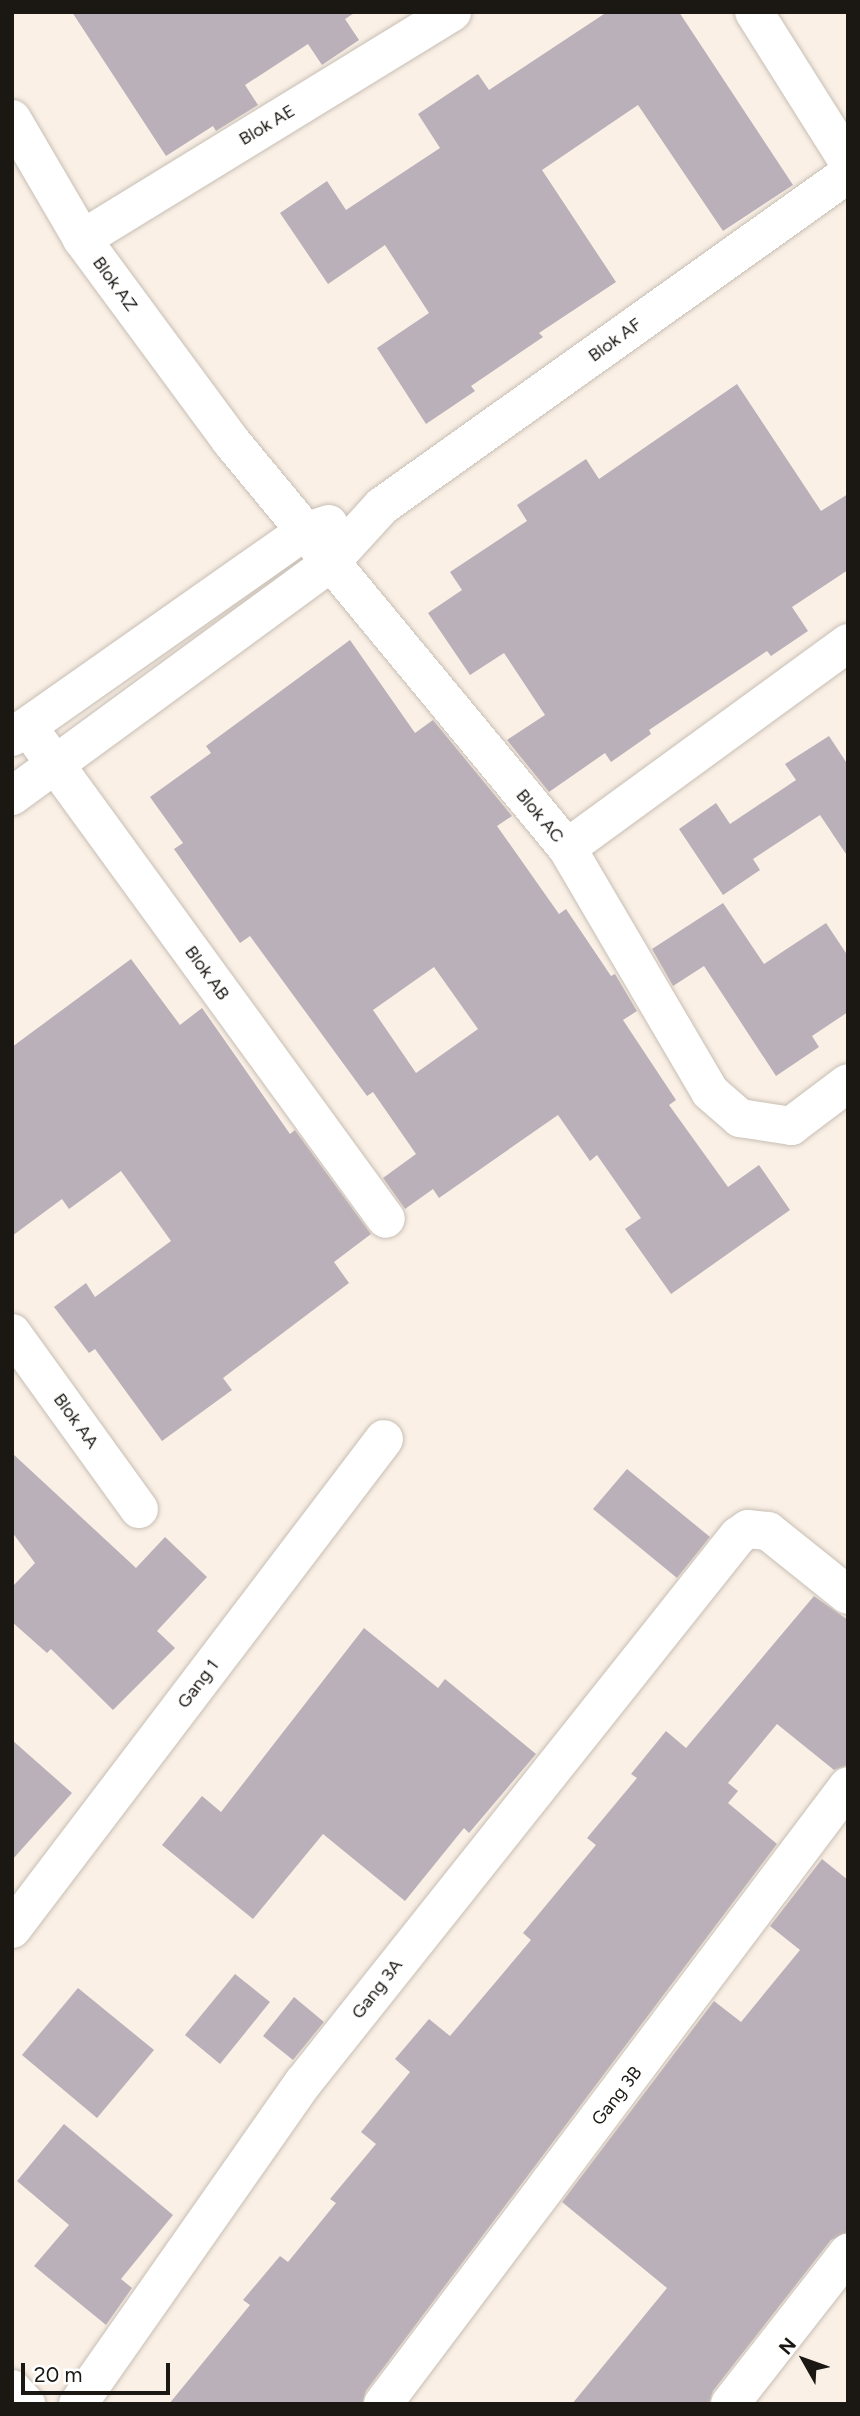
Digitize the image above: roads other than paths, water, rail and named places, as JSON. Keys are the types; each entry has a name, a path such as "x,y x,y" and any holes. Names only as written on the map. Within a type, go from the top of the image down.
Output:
{"street":[{"name":"Blok AE","path":"82,239 452,12"},
{"path":"754,12 848,161"},
{"name":"Blok AZ","path":"12,119 82,239 230,440"},
{"name":"Blok AF","path":"382,506 848,174"},
{"name":"Blok AC","path":"230,440 329,564 567,848 710,1092 740,1118 791,1126 848,1083"},
{"path":"20,732 304,532 382,506"},
{"path":"12,796 329,564 382,506"},
{"path":"567,848 848,643"},
{"name":"Blok AB","path":"20,732 56,766 386,1219"},
{"name":"Blok AA","path":"12,1332 139,1509"},
{"name":"Gang 1","path":"12,1929 384,1439"},
{"name":"Gang 3A","path":"78,2404 303,2083 738,1536 759,1528 784,1541 848,1595"},
{"name":"Gang 3B","path":"383,2404 848,1786"},
{"path":"730,2404 848,2252"},
{"path":"12,2389 26,2404"}]}
